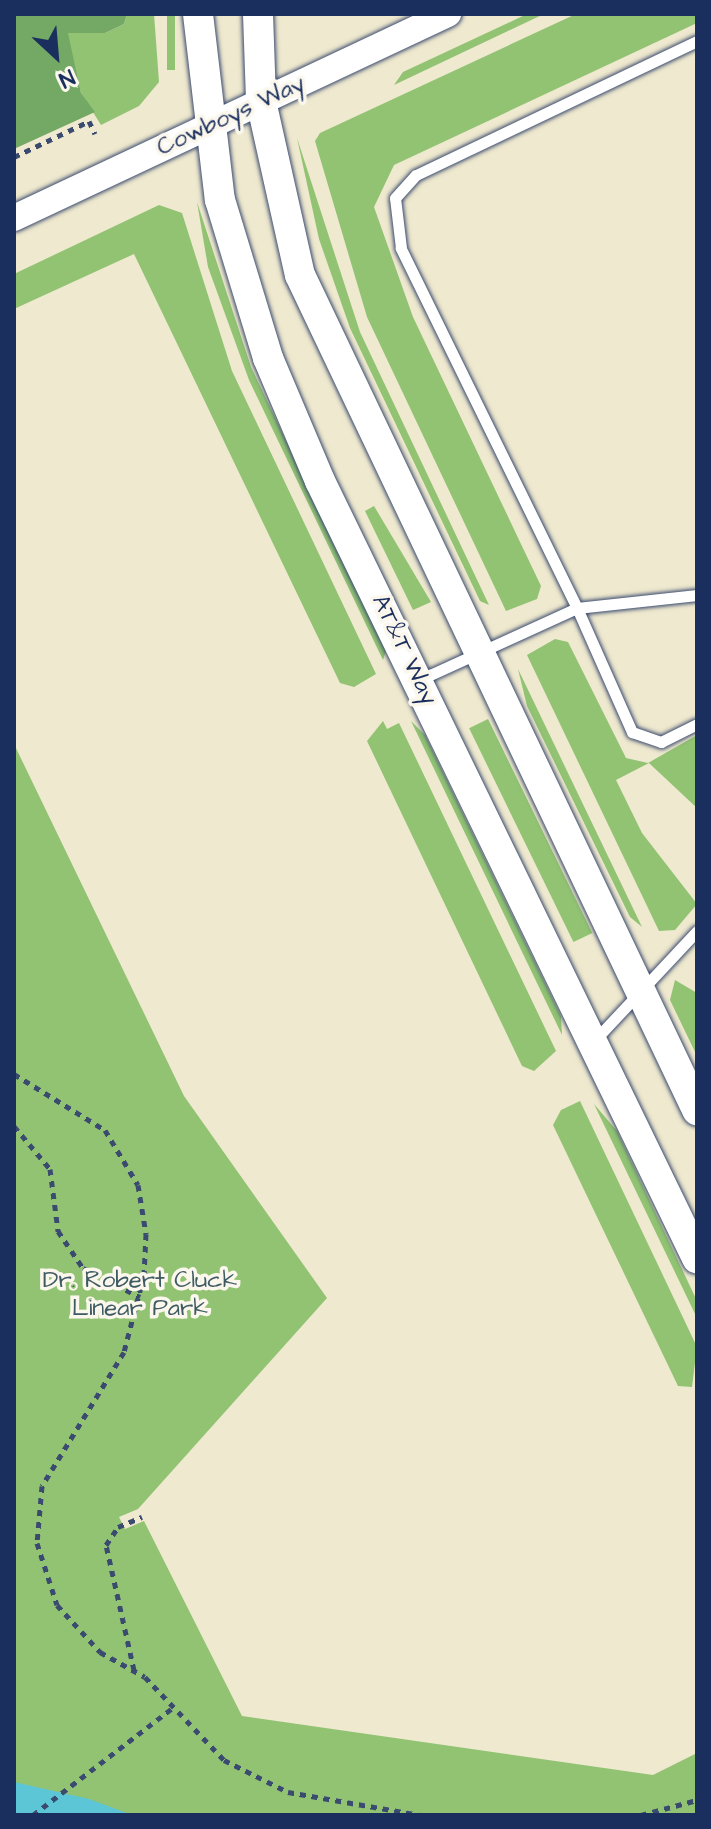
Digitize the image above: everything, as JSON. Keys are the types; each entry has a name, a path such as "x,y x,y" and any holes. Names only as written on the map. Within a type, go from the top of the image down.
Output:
{"main road":[{"name":"AT&T Way","path":"198,14 206,127 235,260 268,358 697,1258"},
{"path":"258,14 261,101 300,275 476,653 697,1110"}],"street":[{"name":"Cowboys Way","path":"14,218 448,14"}],"lane":[{"path":"697,41 416,175 393,207 401,248 577,608 632,732 661,742 697,724"},
{"path":"419,680 577,608 697,595"},
{"path":"593,1042 697,931"}],"path":[{"path":"14,157 89,121 95,134"},
{"path":"14,1074 90,1117 125,1158 144,1213 140,1297 115,1371 49,1468 36,1525 41,1570 57,1605 100,1652 135,1671 224,1760 288,1792 420,1815"},
{"path":"14,1126 50,1169 58,1231 83,1268 140,1297"},
{"path":"135,1671 106,1545 118,1527 142,1517"},
{"path":"33,1815 174,1707"},
{"path":"641,1815 697,1800"}],"green space":[{"path":"14,14 127,14 124,24 105,33 68,33 81,93 95,112 14,149"},
{"path":"127,14 154,14 159,82 139,106 101,125 81,93 67,33 105,33 124,24"},
{"path":"167,14 175,14 175,70 167,70"},
{"path":"527,14 544,14 394,85 403,72"},
{"path":"576,14 697,14 697,23 394,165 374,207 413,317 541,586 537,599 506,611 367,317 315,141 320,133"},
{"path":"297,138 360,332 489,605 480,601 350,328 319,239"},
{"path":"197,202 251,367 386,651 383,660 249,380 208,267"},
{"path":"159,205 182,213 232,371 376,674 354,687 340,683 134,254 14,309 14,274"},
{"path":"374,506 431,602 413,610 365,511"},
{"path":"555,639 568,642 626,758 648,763 697,735 697,808 649,763 616,780 642,833 697,904 675,930 659,931 527,655"},
{"path":"518,669 642,927 630,917 527,706"},
{"path":"488,719 592,933 573,942 469,728"},
{"path":"383,721 387,729 399,723 556,1051 534,1071 522,1066 367,741"},
{"path":"411,721 425,735 561,1016 562,1035"},
{"name":"Dr. Robert Cluck Linear Park","path":"14,744 184,1096 327,1298 138,1509 119,1517 125,1529 144,1521 242,1716 653,1775 697,1753 697,1815 14,1815"},
{"path":"675,980 697,993 697,1056 670,1000"},
{"path":"580,1101 697,1347 692,1387 678,1386 553,1125 561,1110"},
{"path":"594,1104 617,1131 697,1301 697,1318"}],"water":[{"path":"14,1782 89,1799 132,1815 14,1815"}]}
